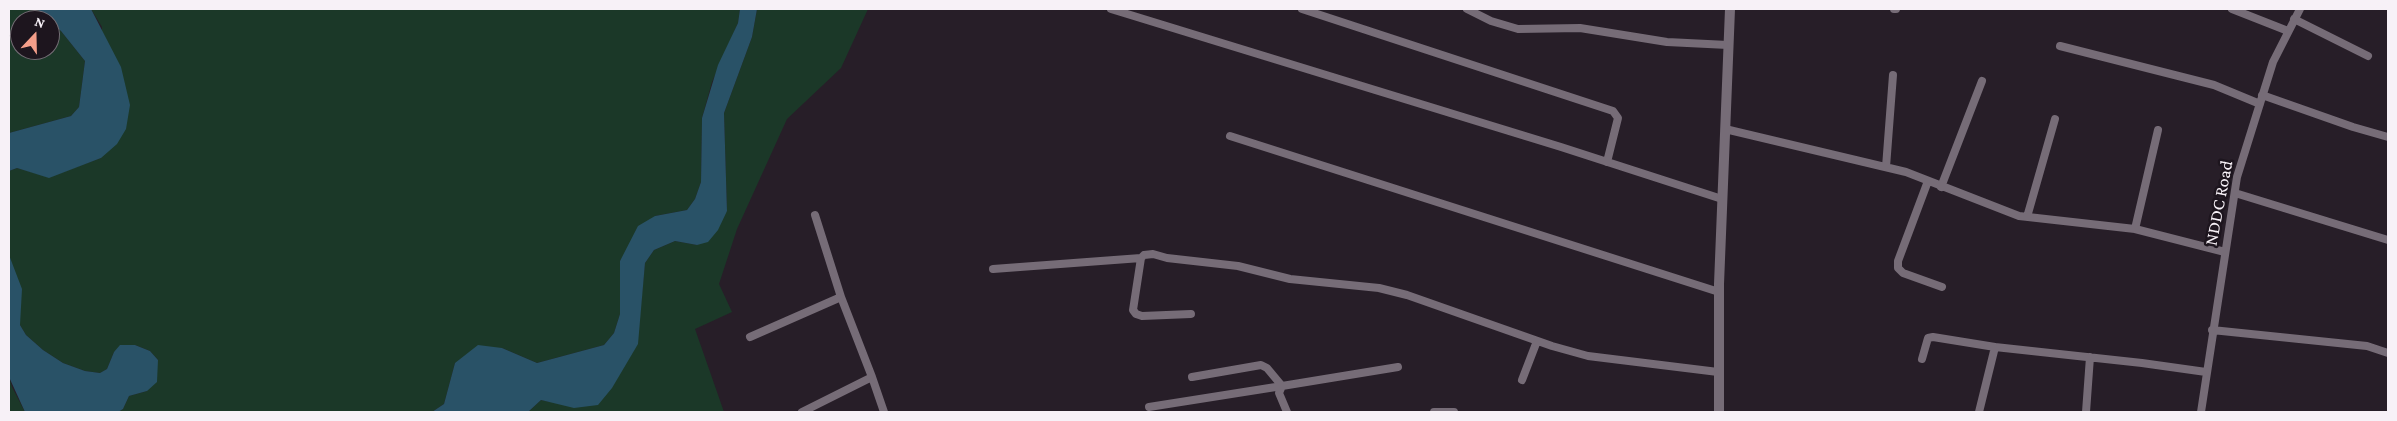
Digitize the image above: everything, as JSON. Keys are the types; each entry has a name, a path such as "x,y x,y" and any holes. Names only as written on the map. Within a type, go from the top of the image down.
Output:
{"street":[{"path":"1111,9 1722,199"},
{"path":"1302,9 1613,111 1618,118 1607,162"},
{"path":"1467,9 1491,21 1518,29 1580,28 1667,42 1728,45"},
{"path":"1719,412 1719,292 1730,9"},
{"path":"2232,9 2288,31"},
{"name":"NDDC Road","path":"2201,412 2212,330 2237,177 2274,62 2300,9"},
{"path":"2294,19 2368,56"},
{"path":"2060,46 2214,85 2260,104"},
{"path":"1886,167 1893,75"},
{"path":"1942,187 1982,81"},
{"path":"2262,95 2353,127 2388,137"},
{"path":"2027,217 2055,119"},
{"path":"1725,129 1886,167 2027,217 2135,229 2225,252"},
{"path":"2135,229 2158,130"},
{"path":"1230,136 1719,292"},
{"path":"1928,181 1898,261 1898,268 1903,272 1942,287"},
{"path":"2235,193 2388,240"},
{"path":"815,215 841,297 884,412"},
{"path":"993,269 1141,258 1153,254 1167,258 1238,266 1290,279 1379,288 1407,295 1537,341 1588,356 1718,372"},
{"path":"1141,258 1134,310 1136,314 1142,316 1191,314"},
{"path":"750,337 841,297"},
{"path":"2212,330 2367,346 2388,353"},
{"path":"1922,359 1928,338 1950,339 1995,347 2206,372"},
{"path":"1522,380 1537,341"},
{"path":"1979,412 1995,347"},
{"path":"2086,412 2090,357"},
{"path":"1192,377 1261,364 1267,368 1282,386"},
{"path":"1149,407 1398,367"},
{"path":"802,412 872,377"},
{"path":"1282,386 1279,394 1287,412"},
{"path":"1434,412 1454,412"}],"green space":[{"path":"9,9 37,9 10,10 10,60 60,60 60,30 85,61 79,107 71,116 9,133"},
{"path":"91,9 740,9 738,23 712,82 702,118 701,182 695,199 687,210 655,216 620,261 620,314 614,333 604,345 537,363 502,348 455,363 444,404 432,412 118,412 123,409 129,396 147,391 158,360 150,351 135,345 114,352 107,369 100,373 85,371 63,363 43,350 26,335 20,325 20,309 9,255 9,171 17,168 49,177 101,158 102,27"},
{"path":"757,9 868,9 841,68 787,119 737,229 719,284 732,312 695,329 724,412 528,412 541,400 550,402 637,344 645,263 654,250 675,241 697,245 727,211 724,113 752,37"},
{"path":"9,377 12,387 25,412 9,412"}],"water":[{"path":"91,9 121,67 130,105 126,129 117,144 101,158 49,178 17,168 9,171 9,133 71,116 79,107 85,61 60,30 60,10 38,10"},
{"path":"740,9 757,9 752,37 724,113 727,211 718,230 708,242 697,245 675,241 654,250 645,263 638,344 612,388 598,405 574,408 541,400 528,412 432,412 444,404 455,363 478,345 502,348 537,363 604,345 614,333 620,314 620,261 638,226 655,216 687,210 695,199 701,182 702,118 718,65 738,23"},
{"path":"9,255 22,289 20,325 26,335 43,350 63,363 85,371 100,373 107,369 114,352 120,345 135,345 150,351 158,360 157,382 147,391 129,396 123,409 118,412 25,412 9,377"}]}
